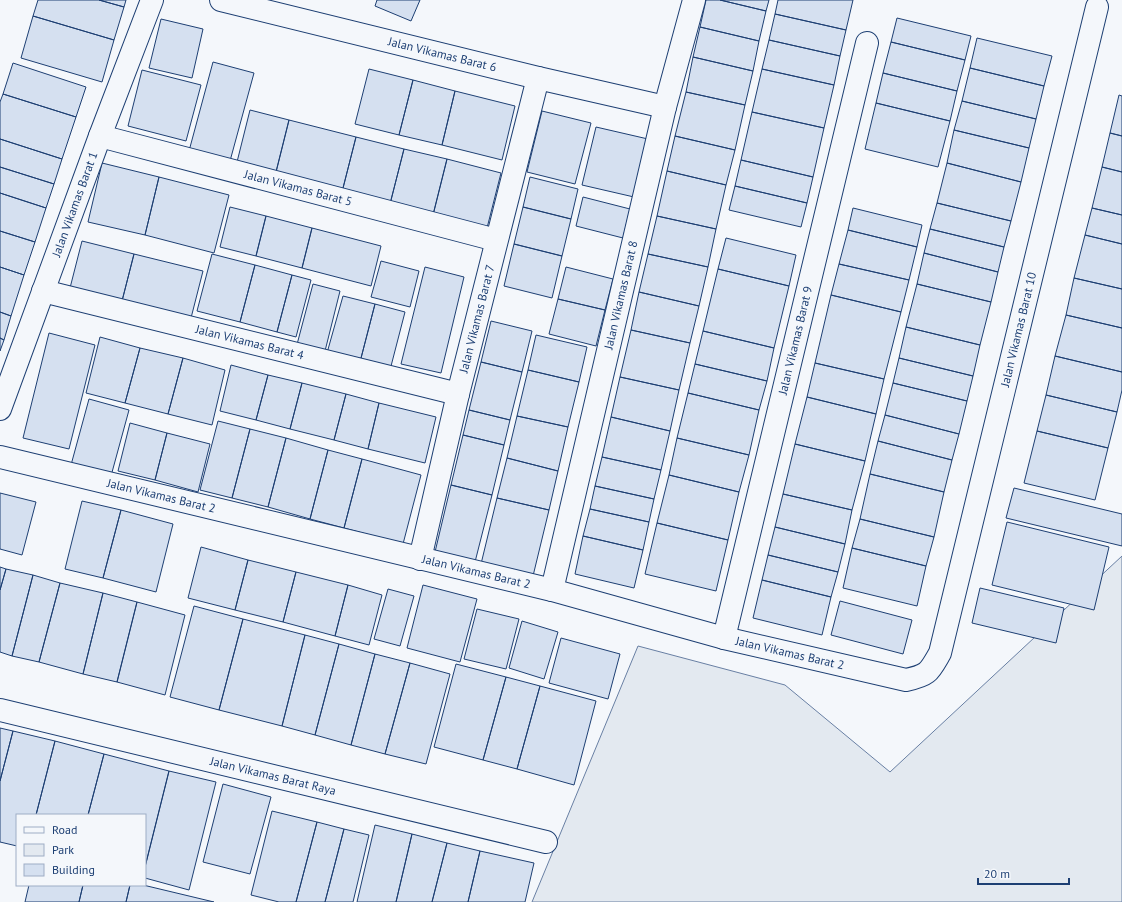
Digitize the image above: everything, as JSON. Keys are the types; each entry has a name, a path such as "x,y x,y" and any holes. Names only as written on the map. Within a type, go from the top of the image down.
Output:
{"street":[{"name":"Jalan Vikamas Barat 1","path":"0,409 100,136 152,0"},
{"name":"Jalan Vikamas Barat 6","path":"221,0 538,78 665,107"},
{"name":"Jalan Vikamas Barat 8","path":"552,590 665,107 694,0"},
{"name":"Jalan Vikamas Barat 10","path":"940,653 1098,7"},
{"name":"Jalan Vikamas Barat 9","path":"724,638 867,43"},
{"name":"Jalan Vikamas Barat 7","path":"420,559 458,394 538,78"},
{"name":"Jalan Vikamas Barat 5","path":"100,136 496,240"},
{"name":"Jalan Vikamas Barat 4","path":"43,291 458,394"},
{"name":"Jalan Vikamas Barat 2","path":"0,457 552,590 724,638 906,680 920,677 929,672 940,653"},
{"name":"Jalan Vikamas Barat Raya","path":"0,710 546,842"}],"green space":[{"path":"1122,556 1122,902 532,902 638,646 785,685 890,772"}],"building":[{"path":"38,0 99,0 124,7 114,40 33,16"},
{"path":"99,0 126,0 124,7"},
{"path":"377,0 420,0 411,21 375,6"},
{"path":"706,0 720,0 766,11 759,41 700,27"},
{"path":"720,0 769,0 766,11"},
{"path":"778,0 853,0 846,30 775,14"},
{"path":"775,14 846,30 840,56 769,40"},
{"path":"33,16 114,40 102,82 21,58"},
{"path":"897,18 971,36 965,60 891,42"},
{"path":"161,19 203,29 192,78 149,68"},
{"path":"700,27 759,41 753,71 693,57"},
{"path":"977,38 1052,56 1044,86 970,68"},
{"path":"769,40 840,56 834,85 762,69"},
{"path":"891,42 965,60 957,91 883,73"},
{"path":"693,57 753,71 745,105 686,92"},
{"path":"213,62 254,73 230,161 189,151"},
{"path":"13,63 86,87 76,117 3,94"},
{"path":"970,68 1044,86 1036,119 962,101"},
{"path":"369,69 413,80 399,135 355,124"},
{"path":"762,69 834,85 824,128 752,112"},
{"path":"142,70 201,85 186,141 128,126"},
{"path":"883,73 957,91 950,121 876,103"},
{"path":"413,80 455,91 442,145 399,135"},
{"path":"455,91 515,106 502,160 442,145"},
{"path":"686,92 745,105 735,150 675,136"},
{"path":"3,94 76,117 62,159 0,139 0,102"},
{"path":"1119,95 1122,96 1122,136 1110,133"},
{"path":"962,101 1036,119 1029,148 954,130"},
{"path":"876,103 950,121 938,167 865,149"},
{"path":"250,110 289,120 275,176 236,166"},
{"path":"542,111 591,123 575,184 527,172"},
{"path":"752,112 824,128 813,177 741,160"},
{"path":"289,120 356,137 342,192 275,176"},
{"path":"596,127 648,139 634,197 582,185"},
{"path":"954,130 1029,148 1021,182 947,163"},
{"path":"1110,133 1122,136 1122,172 1102,167"},
{"path":"675,136 735,150 726,185 667,171"},
{"path":"356,137 404,149 390,204 342,192"},
{"path":"0,139 62,159 54,184 0,167"},
{"path":"404,149 447,159 433,215 390,204"},
{"path":"447,159 501,173 487,228 433,215"},
{"path":"741,160 813,177 807,203 735,186"},
{"path":"102,163 159,177 145,235 88,222"},
{"path":"947,163 1021,182 1011,221 937,203"},
{"path":"0,167 54,184 46,208 0,193"},
{"path":"1102,167 1122,172 1122,215 1092,208"},
{"path":"667,171 726,185 716,229 657,216"},
{"path":"159,177 229,195 214,253 145,235"},
{"path":"530,177 578,189 571,219 523,207"},
{"path":"735,186 807,203 801,227 729,210"},
{"path":"0,193 46,208 35,242 0,231"},
{"path":"583,197 630,209 623,238 576,226"},
{"path":"937,203 1011,221 1004,247 930,229"},
{"path":"230,207 266,216 256,256 220,247"},
{"path":"523,207 571,219 562,256 514,244"},
{"path":"853,208 922,225 917,247 848,230"},
{"path":"1092,208 1122,215 1122,244 1085,235"},
{"path":"266,216 312,228 302,268 256,256"},
{"path":"657,216 716,229 708,267 648,254"},
{"path":"312,228 381,246 371,286 302,268"},
{"path":"930,229 1004,247 998,272 924,253"},
{"path":"848,230 917,247 909,280 839,264"},
{"path":"0,231 35,242 24,275 0,267"},
{"path":"1085,235 1122,244 1122,289 1074,278"},
{"path":"726,238 796,255 789,286 718,269"},
{"path":"82,241 134,254 122,301 70,288"},
{"path":"514,244 562,256 552,298 504,286"},
{"path":"924,253 998,272 991,302 917,284"},
{"path":"134,254 203,271 191,318 122,301"},
{"path":"212,254 255,265 240,322 197,311"},
{"path":"648,254 708,267 699,306 639,292"},
{"path":"381,261 419,271 410,307 371,297"},
{"path":"839,264 909,280 901,312 831,295"},
{"path":"255,265 292,275 277,332 240,322"},
{"path":"0,267 24,275 11,316 0,312"},
{"path":"425,267 464,277 441,373 401,364"},
{"path":"566,267 613,279 605,310 558,299"},
{"path":"718,269 789,286 774,348 703,331"},
{"path":"292,275 311,280 296,337 277,332"},
{"path":"1074,278 1122,289 1122,328 1066,315"},
{"path":"313,284 340,291 323,359 295,352"},
{"path":"917,284 991,302 980,345 906,327"},
{"path":"639,292 699,306 690,343 631,330"},
{"path":"831,295 901,312 884,379 815,363"},
{"path":"343,296 375,304 360,362 327,353"},
{"path":"558,299 605,310 596,346 549,334"},
{"path":"375,304 405,312 390,370 360,362"},
{"path":"0,312 11,316 4,340 0,338"},
{"path":"1066,315 1122,328 1122,372 1055,356"},
{"path":"491,321 532,331 522,372 481,362"},
{"path":"906,327 980,345 973,376 899,358"},
{"path":"631,330 690,343 679,390 620,377"},
{"path":"703,331 774,348 767,381 695,364"},
{"path":"49,333 95,345 69,449 23,438"},
{"path":"536,335 587,347 579,382 528,370"},
{"path":"100,337 140,348 125,403 86,393"},
{"path":"0,338 4,340 0,351"},
{"path":"140,348 183,358 168,414 125,403"},
{"path":"1055,356 1122,372 1122,390 1117,412 1046,395"},
{"path":"183,358 225,370 212,425 168,414"},
{"path":"899,358 973,376 967,401 893,383"},
{"path":"481,362 522,372 510,420 469,410"},
{"path":"815,363 884,379 876,414 807,397"},
{"path":"695,364 767,381 759,410 688,393"},
{"path":"231,365 268,375 256,420 220,411"},
{"path":"528,370 579,382 568,427 517,416"},
{"path":"268,375 302,383 290,429 256,420"},
{"path":"620,377 679,390 670,431 611,417"},
{"path":"302,383 346,394 334,440 290,429"},
{"path":"893,383 967,401 959,434 885,415"},
{"path":"688,393 759,410 749,455 677,438"},
{"path":"346,394 379,403 368,449 334,440"},
{"path":"1046,395 1117,412 1108,448 1037,431"},
{"path":"807,397 876,414 865,461 795,444"},
{"path":"89,399 129,410 111,476 71,465"},
{"path":"379,403 436,417 425,463 368,449"},
{"path":"469,410 510,420 504,445 463,435"},
{"path":"885,415 959,434 952,460 878,441"},
{"path":"517,416 568,427 558,471 507,458"},
{"path":"611,417 670,431 661,470 602,457"},
{"path":"218,421 250,429 232,498 200,490"},
{"path":"130,423 167,433 155,480 118,471"},
{"path":"250,429 286,438 268,507 232,498"},
{"path":"1037,431 1108,448 1095,500 1024,483"},
{"path":"167,433 210,444 198,492 155,480"},
{"path":"463,435 504,445 492,495 451,485"},
{"path":"286,438 328,450 310,519 268,507"},
{"path":"677,438 749,455 739,492 669,475"},
{"path":"878,441 952,460 944,492 870,474"},
{"path":"795,444 865,461 852,510 783,494"},
{"path":"328,450 362,459 344,528 310,519"},
{"path":"602,457 661,470 654,499 595,486"},
{"path":"507,458 558,471 549,510 497,498"},
{"path":"362,459 421,475 403,544 344,528"},
{"path":"870,474 944,492 934,537 860,519"},
{"path":"669,475 739,492 728,540 657,523"},
{"path":"451,485 492,495 475,562 435,552"},
{"path":"595,486 654,499 649,522 590,509"},
{"path":"1014,488 1122,514 1122,546 1006,518"},
{"path":"0,493 36,502 22,555 0,549"},
{"path":"783,494 852,510 845,544 775,527"},
{"path":"497,498 549,510 533,576 481,564"},
{"path":"82,501 121,510 103,578 65,569"},
{"path":"590,509 649,522 643,550 583,536"},
{"path":"121,510 173,524 156,592 103,578"},
{"path":"860,519 934,537 926,566 852,548"},
{"path":"1007,522 1109,547 1094,610 992,585"},
{"path":"657,523 728,540 716,591 645,574"},
{"path":"775,527 845,544 838,572 768,555"},
{"path":"583,536 643,550 634,588 575,574"},
{"path":"201,547 248,560 235,610 188,598"},
{"path":"852,548 926,566 917,606 843,588"},
{"path":"768,555 838,572 831,597 762,580"},
{"path":"248,560 296,572 283,622 235,610"},
{"path":"0,567 6,569 0,590"},
{"path":"6,569 33,575 12,656 0,652 0,590"},
{"path":"296,572 348,585 335,636 283,622"},
{"path":"33,575 60,583 39,662 12,656"},
{"path":"762,580 831,597 822,635 753,618"},
{"path":"60,583 103,593 83,674 39,662"},
{"path":"348,585 382,595 369,645 335,636"},
{"path":"423,585 477,599 460,662 407,648"},
{"path":"980,588 1064,608 1056,643 972,623"},
{"path":"388,589 414,596 400,646 374,639"},
{"path":"103,593 137,602 117,682 83,674"},
{"path":"840,601 912,620 903,654 831,635"},
{"path":"137,602 185,615 165,695 117,682"},
{"path":"194,606 243,619 219,710 170,697"},
{"path":"477,609 519,619 506,669 464,659"},
{"path":"243,619 305,635 282,726 219,710"},
{"path":"522,621 558,632 544,679 509,668"},
{"path":"305,635 339,644 315,735 282,726"},
{"path":"561,638 620,654 608,699 549,683"},
{"path":"339,644 375,654 351,745 315,735"},
{"path":"375,654 410,663 385,754 351,745"},
{"path":"410,663 450,674 426,764 385,754"},
{"path":"456,664 506,677 483,760 434,747"},
{"path":"506,677 540,686 517,769 483,760"},
{"path":"540,686 596,701 574,785 517,769"},
{"path":"0,728 13,731 0,781"},
{"path":"13,731 55,741 36,814 16,814 16,846 0,842 0,781"},
{"path":"55,741 104,754 88,814 36,814"},
{"path":"104,754 169,771 146,863 146,814 88,814"},
{"path":"169,771 216,782 189,890 146,878 146,863"},
{"path":"223,784 271,797 250,874 203,862"},
{"path":"272,811 317,822 296,902 279,902 251,895"},
{"path":"317,822 344,829 325,902 296,902"},
{"path":"375,825 412,834 396,902 357,902"},
{"path":"344,829 369,835 353,902 325,902"},
{"path":"412,834 447,843 432,902 396,902"},
{"path":"447,843 480,851 468,902 432,902"},
{"path":"480,851 534,863 525,902 468,902"},
{"path":"29,886 83,886 79,902 25,902"},
{"path":"83,886 130,886 126,902 79,902"},
{"path":"130,886 146,886 214,902 126,902"}]}
